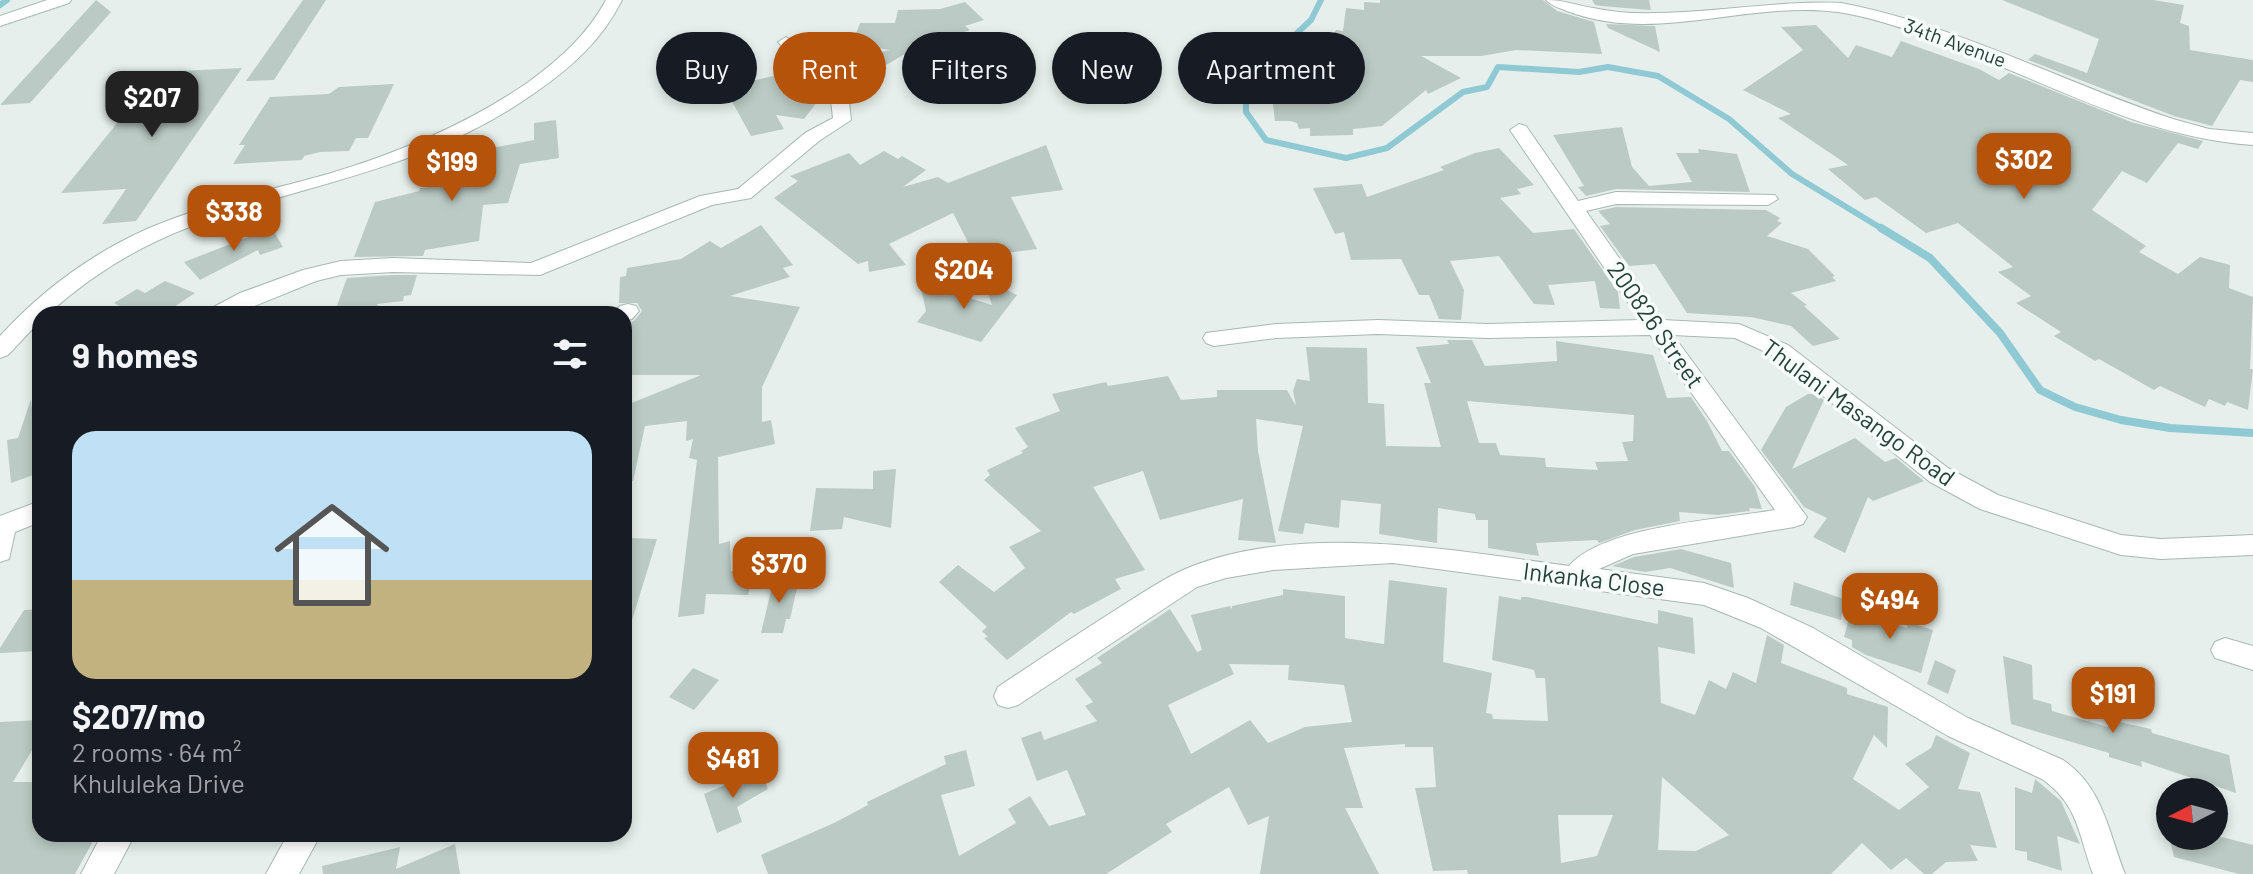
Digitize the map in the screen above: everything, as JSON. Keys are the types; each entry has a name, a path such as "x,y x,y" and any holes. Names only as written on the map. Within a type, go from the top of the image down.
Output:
{"street":[{"path":"0,21 63,0"},
{"path":"47,306 69,285 154,234 214,212 397,157 504,106 576,53 603,21 614,0"},
{"name":"34th Avenue","path":"1554,0 1581,10 1630,15 1778,3 1854,10 1900,23 2159,122 2209,135 2253,139"},
{"path":"233,306 310,275 341,268 393,265 533,270 696,204 744,194 812,137 842,120 840,104"},
{"name":"200826 Street","path":"1519,130 1734,439 1794,517 1629,544 1586,564 1574,578"},
{"path":"1573,208 1616,198 1768,199"},
{"path":"0,350 32,320"},
{"name":"Thulani Masango Road","path":"1214,338 1276,331 1378,327 1488,331 1657,327 1725,329 1753,335 1766,342 1851,404 1939,475 1989,502 2028,517 2139,547 2253,545"},
{"path":"1,535 32,516"},
{"name":"Inkanka Close","path":"1008,696 1072,650 1180,584 1205,573 1314,557 1393,553 1704,594 1731,601 1846,660 1951,724 2059,773 2075,788 2087,806 2097,846 2109,874"},
{"path":"2225,650 2253,658"},
{"path":"97,874 115,842"},
{"path":"282,874 300,842"}],"building":[{"path":"96,0 111,12 30,103 0,105"},
{"path":"303,0 326,0 274,80 246,81"},
{"path":"1380,0 1543,0 1557,11 1594,22 1602,54 1516,50 1481,56 1421,56 1461,78 1428,94 1426,90 1382,126 1353,129 1353,135 1310,136 1310,128 1299,129 1297,123 1275,121 1273,104 1365,104 1365,32 1335,32 1343,31 1346,8 1364,10 1364,2 1380,3"},
{"path":"1592,0 1649,0 1651,10 1595,5"},
{"path":"2002,0 2153,0 2184,5 2180,23 2189,26 2190,50 2253,60 2253,82 2240,80 2212,126 2174,116 2028,60 2035,54 2087,73 2099,39"},
{"path":"965,2 984,20 965,26 970,30 964,32 902,32 902,56 886,65 886,51 890,50 886,49 886,32 857,32 860,23 895,23 898,10 940,9"},
{"path":"1606,24 1655,26 1660,52 1608,28"},
{"path":"1816,25 1848,58 1856,45 1892,57 1901,41 1979,69 1999,80 2009,73 2131,122 2203,141 2198,149 2178,143 2147,183 2122,171 2092,210 2146,246 2139,252 2178,274 2200,257 2230,265 2229,288 2253,297 2250,369 2253,369 2248,410 2209,399 2205,407 2160,386 2154,390 2099,359 2095,361 2054,336 2061,332 2016,303 2031,296 1998,272 2013,267 1958,223 1926,233 1876,197 1865,200 1828,169 1848,165 1778,118 1791,114 1743,90 1803,50 1781,27"},
{"path":"242,68 136,221 102,224 126,189 61,193 158,72"},
{"path":"773,76 773,104 816,104 804,119 776,115 784,129 751,136 733,104 757,104 757,80"},
{"path":"394,84 368,138 356,138 349,151 320,152 304,156 302,160 233,164 245,145 239,145 270,97 329,94 339,87"},
{"path":"556,120 559,158 520,164 508,203 483,205 479,241 425,250 423,256 354,257 375,202 419,191 420,188 468,183 471,169 489,166 487,149 534,140 534,123"},
{"path":"1622,127 1632,167 1649,186 1692,182 1676,153 1699,153 1698,149 1737,154 1750,192 1616,189 1586,196 1578,187 1584,186 1553,135"},
{"path":"1046,145 1063,190 1011,197 1037,249 974,254 953,213 889,244 906,265 869,272 868,261 858,264 774,198 798,181 790,176 849,153 860,165 884,151 898,159 902,156 926,170 903,187 938,177 948,183"},
{"path":"1499,148 1534,185 1517,189 1521,194 1500,198 1533,233 1574,229 1618,292 1620,309 1600,308 1595,281 1548,285 1555,305 1534,304 1499,256 1450,261 1464,290 1461,320 1439,319 1429,295 1419,295 1401,259 1351,260 1344,232 1335,234 1313,188 1362,184 1367,197 1444,170 1440,167 1475,153"},
{"path":"1616,207 1766,210 1780,218 1777,221 1782,223 1767,236 1808,249 1835,276 1832,277 1836,281 1791,293 1840,339 1813,346 1791,326 1751,317 1687,313 1655,264 1629,266 1600,226 1610,224 1598,211"},
{"path":"761,225 793,265 783,268 790,277 730,296 800,307 762,387 762,422 771,420 775,444 718,457 719,544 730,541 731,571 754,571 748,595 706,594 704,614 678,617 697,460 689,458 693,439 686,441 687,421 645,426 632,481 632,403 701,375 632,375 632,322 642,311 637,303 619,303 620,277 626,276 627,268 681,259 710,241 721,248"},
{"path":"272,228 283,247 260,255 258,250 200,280 184,262"},
{"path":"417,275 411,295 404,296 403,301 377,304 378,306 337,306 347,278"},
{"path":"983,279 1017,295 981,342 917,322 926,311 920,283 992,305"},
{"path":"165,281 195,293 176,306 119,306 114,303 137,289 145,293"},
{"path":"1447,340 1472,340 1485,366 1557,361 1556,341 1653,355 1667,398 1691,397 1722,451 1729,451 1755,487 1762,509 1749,508 1750,511 1718,515 1679,512 1680,521 1635,530 1599,543 1597,540 1536,543 1539,556 1488,548 1488,520 1476,520 1475,514 1438,508 1437,543 1379,534 1381,504 1341,500 1339,528 1305,523 1303,534 1278,531 1303,426 1256,419 1258,451 1276,543 1238,540 1243,499 1160,520 1143,471 1093,487 1145,570 1115,579 1121,589 1074,614 1071,612 1007,660 984,638 988,637 982,631 987,627 939,582 958,565 994,592 1025,568 1009,547 1041,531 984,480 990,475 987,470 1023,453 1021,451 1028,447 1015,428 1060,411 1052,394 1106,382 1108,386 1168,376 1181,400 1217,397 1217,390 1287,390 1296,406 1293,391 1297,379 1310,381 1306,347 1367,348 1368,403 1384,404 1386,446 1441,447 1424,383 1431,383 1416,347 1449,344","holes":["1467,401 1634,415 1633,441 1622,442 1628,461 1595,462 1598,470 1546,467 1545,458 1500,455 1496,443 1479,443"]},
{"path":"1808,394 1816,394 1824,400 1792,469 1855,438 1885,462 1896,458 1924,481 1873,501 1868,497 1845,553 1813,537 1827,518 1804,507 1761,450 1786,407"},
{"path":"31,399 32,476 11,483 7,440 18,438"},
{"path":"896,469 891,528 844,517 842,529 810,531 816,488 873,489 873,471"},
{"path":"632,538 657,539 632,620"},
{"path":"1681,549 1731,563 1734,588 1670,568 1645,572 1612,566 1634,557"},
{"path":"774,578 795,578 793,588 797,588 790,619 786,619 783,633 761,633"},
{"path":"1389,580 1447,588 1443,662 1492,673 1486,713 1492,714 1493,719 1548,721 1545,678 1536,678 1534,670 1492,660 1499,596 1521,600 1521,597 1527,597 1658,624 1658,610 1693,618 1695,654 1658,647 1661,703 1695,715 1709,680 1726,689 1733,672 1756,683 1767,635 1784,645 1781,663 1847,688 1847,694 1888,707 1887,748 1874,735 1853,779 1899,810 1929,787 1905,764 1931,748 1936,735 1970,753 1958,789 1980,792 1997,848 1970,845 1978,861 1946,862 1932,874 1924,874 1906,858 1891,870 1862,843 1831,874 1468,874 1467,870 1433,871 1415,788 1436,787 1433,747 1405,747 1405,744 1344,748 1363,808 1345,808 1379,874 1260,874 1269,816 1248,825 1229,787 1166,824 1172,832 1106,874 768,874 761,855 834,823 868,805 867,802 946,764 944,756 966,750 975,786 941,795 959,856 1016,823 1008,809 1030,796 1049,826 1086,815 1067,770 1037,781 1021,738 1041,731 1044,740 1097,721 1085,706 1093,702 1075,679 1102,663 1097,658 1170,609 1197,652 1202,650 1191,615 1230,606 1232,609 1232,606 1283,595 1283,589 1345,596 1345,638 1384,644","holes":["1229,664 1289,665 1288,680 1344,685 1352,722 1305,727 1268,743 1250,720 1191,754 1168,705 1234,674","1662,777 1729,835 1696,851 1658,850","1558,815 1613,815 1597,856 1561,863"]},
{"path":"1794,582 1844,599 1841,620 1790,605"},
{"path":"24,610 32,610 32,651 0,653 0,648"},
{"path":"1851,611 1907,628 1908,622 1933,630 1921,673 1866,655 1852,647 1852,640 1844,637"},
{"path":"2003,656 2032,665 2033,699 2051,704 2052,711 2108,727 2106,719 2151,729 2152,733 2229,755 2236,793 2228,790 2228,778 2191,778 2141,761 2142,767 2109,757 2109,753 2011,724"},
{"path":"1935,660 1956,670 1948,694 1927,684"},
{"path":"693,668 719,680 694,710 669,697"},
{"path":"32,720 32,750 13,782 32,782 32,842 93,842 75,874 0,874 0,722"},
{"path":"760,770 768,789 737,807 742,822 717,833 704,794"},
{"path":"2035,779 2061,801 2080,844 2057,836 2062,871 2027,860 2027,852 2015,850 2015,787 2032,793"},
{"path":"2228,839 2253,845 2253,874 2239,874 2174,857 2172,850 2228,850"},
{"path":"455,844 460,874 323,874 322,866 400,847 396,869"}],"waterway":[{"path":"0,5 7,0"},
{"path":"1321,0 1311,20 1246,81 1246,112 1266,140 1346,158 1387,148 1463,92 1487,87 1498,67 1579,72 1608,67 1658,76 1729,119 1792,174 1884,230"},
{"path":"1881,228 1930,258 2000,333 2040,390 2075,407 2121,420 2170,428 2253,433"}]}
